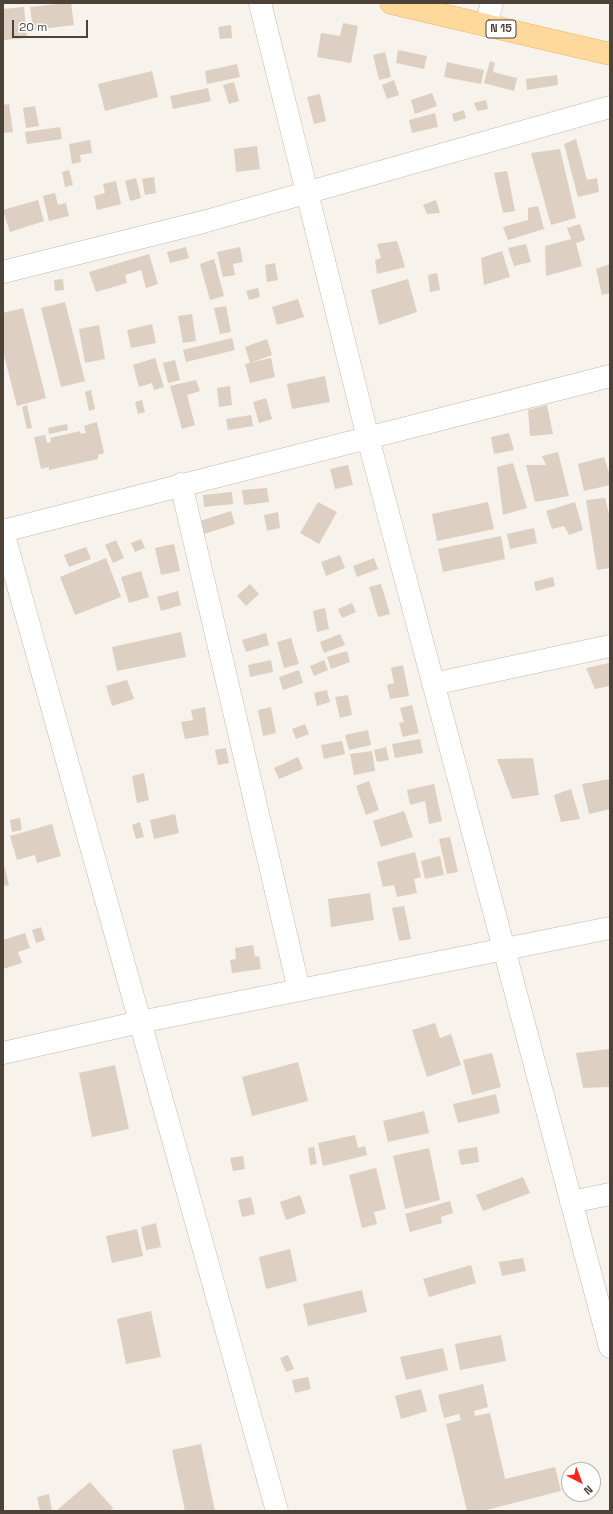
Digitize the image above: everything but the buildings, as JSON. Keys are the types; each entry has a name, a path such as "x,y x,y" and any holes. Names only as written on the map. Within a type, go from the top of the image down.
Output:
{"main road":[{"name":"N 15","path":"391,3 610,54"}],"street":[{"path":"260,3 368,438 610,1347"},
{"path":"486,25 492,3"},
{"path":"3,272 203,222 610,107"},
{"path":"277,1511 3,531 181,484 610,376"},
{"path":"181,484 299,990"},
{"path":"433,684 610,646"},
{"path":"3,1053 140,1022 610,928"},
{"path":"571,1202 610,1194"}]}
